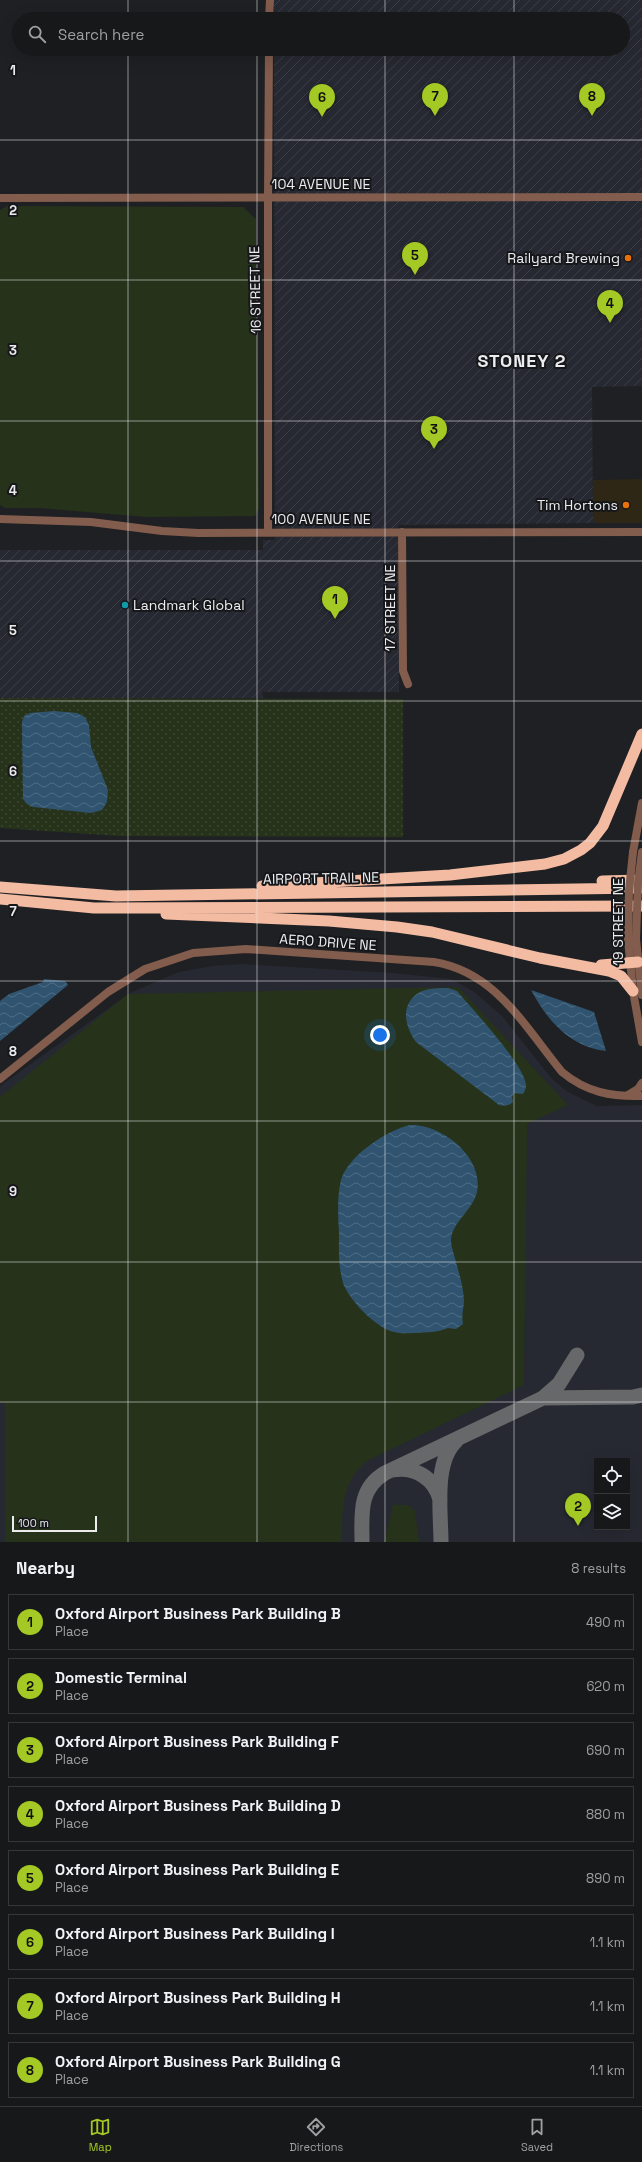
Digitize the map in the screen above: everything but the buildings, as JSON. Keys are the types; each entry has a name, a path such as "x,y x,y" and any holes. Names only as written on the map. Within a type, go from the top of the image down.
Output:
{"highway":[{"path":"116,896 450,875 545,864 564,859 581,850 590,843 604,826 642,734"},
{"path":"476,890 534,883 640,879 642,866"},
{"name":"AIRPORT TRAIL NE","path":"0,887 116,896 642,888"},
{"name":"AIRPORT TRAIL NE","path":"0,900 94,908 642,906"},
{"path":"94,908 194,916 329,921 397,926 432,932 540,958 579,964 613,965 634,962"},
{"path":"579,964 621,976 637,993"}],"street":[{"path":"270,0 270,12"},
{"name":"16 STREET NE","path":"268,532 269,56"},
{"name":"104 AVENUE NE","path":"0,198 642,197"},
{"name":"100 AVENUE NE","path":"0,520 69,521 162,531 198,533 638,533"},
{"name":"17 STREET NE","path":"402,532 403,671 408,684"},
{"path":"638,533 642,537"},
{"name":"19 STREET NE","path":"642,803 637,852 629,891 642,1042"},
{"name":"19 STREET NE","path":"637,852 642,849"},
{"name":"19 STREET NE","path":"632,939 640,879 637,852"},
{"name":"AERO DRIVE NE","path":"0,1079 108,992 145,970 193,953 246,949 434,962 463,969 474,975 498,994 562,1072 571,1079 590,1090 626,1096 642,1096"},
{"path":"626,1096 638,1090 642,1083"}],"shaded area":[{"path":"274,0 642,0 642,386 592,387 593,520 596,523 398,525 399,692 262,692 263,698 0,698 0,550 263,550 263,540 275,540 274,56 630,56 630,12 274,12"},
{"path":"642,479 642,523 596,523 593,520 593,480"},
{"path":"242,964 393,973 451,979 473,991 502,1016 552,1079 568,1092 597,1106 642,1105 642,1542 0,1542 0,1086 130,993 179,972 212,966"}],"green space":[{"path":"7,206 243,207 256,219 259,509 255,516 146,517 39,508 5,508 0,505 0,210"},
{"path":"0,698 403,699 403,837 119,836 0,828"},
{"path":"458,987 568,1105 527,1124 524,1385 367,1461 358,1469 348,1488 343,1508 342,1542 5,1542 5,1404 0,1402 0,1097 128,994"},
{"path":"393,1505 408,1505 415,1511 419,1542 384,1542"}],"water":[{"path":"54,711 77,713 85,717 89,725 91,747 108,790 107,802 102,810 91,813 33,807 27,804 23,799 22,722 24,716 30,713"},
{"path":"44,979 65,981 68,985 0,1041 0,1001 9,994 43,982"},
{"path":"434,988 448,988 457,991 485,1023 507,1051 523,1076 526,1085 525,1091 523,1094 514,1093 512,1097 513,1102 510,1104 505,1106 499,1105 416,1042 412,1036 406,1016 409,1003 413,997 420,992"},
{"path":"531,990 594,1012 606,1051 581,1044 561,1030 544,1012"},
{"path":"410,1125 422,1126 435,1130 458,1145 467,1155 474,1167 477,1179 477,1192 475,1198 455,1227 451,1240 464,1300 462,1315 463,1324 456,1329 448,1328 436,1332 397,1333 387,1329 379,1325 357,1305 346,1290 341,1277 339,1257 338,1199 341,1180 345,1171 360,1153 370,1145 390,1132"}],"taxiway":[{"path":"543,1398 559,1384 577,1355"},
{"path":"362,1542 363,1503 370,1487 376,1479 385,1473 543,1398 633,1397 642,1395"},
{"path":"441,1542 441,1474 449,1449 457,1440"},
{"path":"393,1470 408,1470 422,1475 434,1485 440,1500"}],"place":[{"name":"Oxford Airport Business Park Building H","path":"435,116"},
{"name":"Oxford Airport Business Park Building G","path":"592,116"},
{"name":"Oxford Airport Business Park Building I","path":"322,117"},
{"name":"Railyard Brewing","path":"628,258"},
{"name":"Oxford Airport Business Park Building E","path":"415,275"},
{"name":"Oxford Airport Business Park Building D","path":"610,323"},
{"name":"Oxford Airport Business Park Building F","path":"434,449"},
{"name":"Tim Hortons","path":"626,505"},
{"name":"Landmark Global","path":"125,605"},
{"name":"Oxford Airport Business Park Building B","path":"335,619"},
{"name":"Domestic Terminal","path":"578,1526"}],"district":[{"name":"STONEY 2","path":"522,361"}]}
